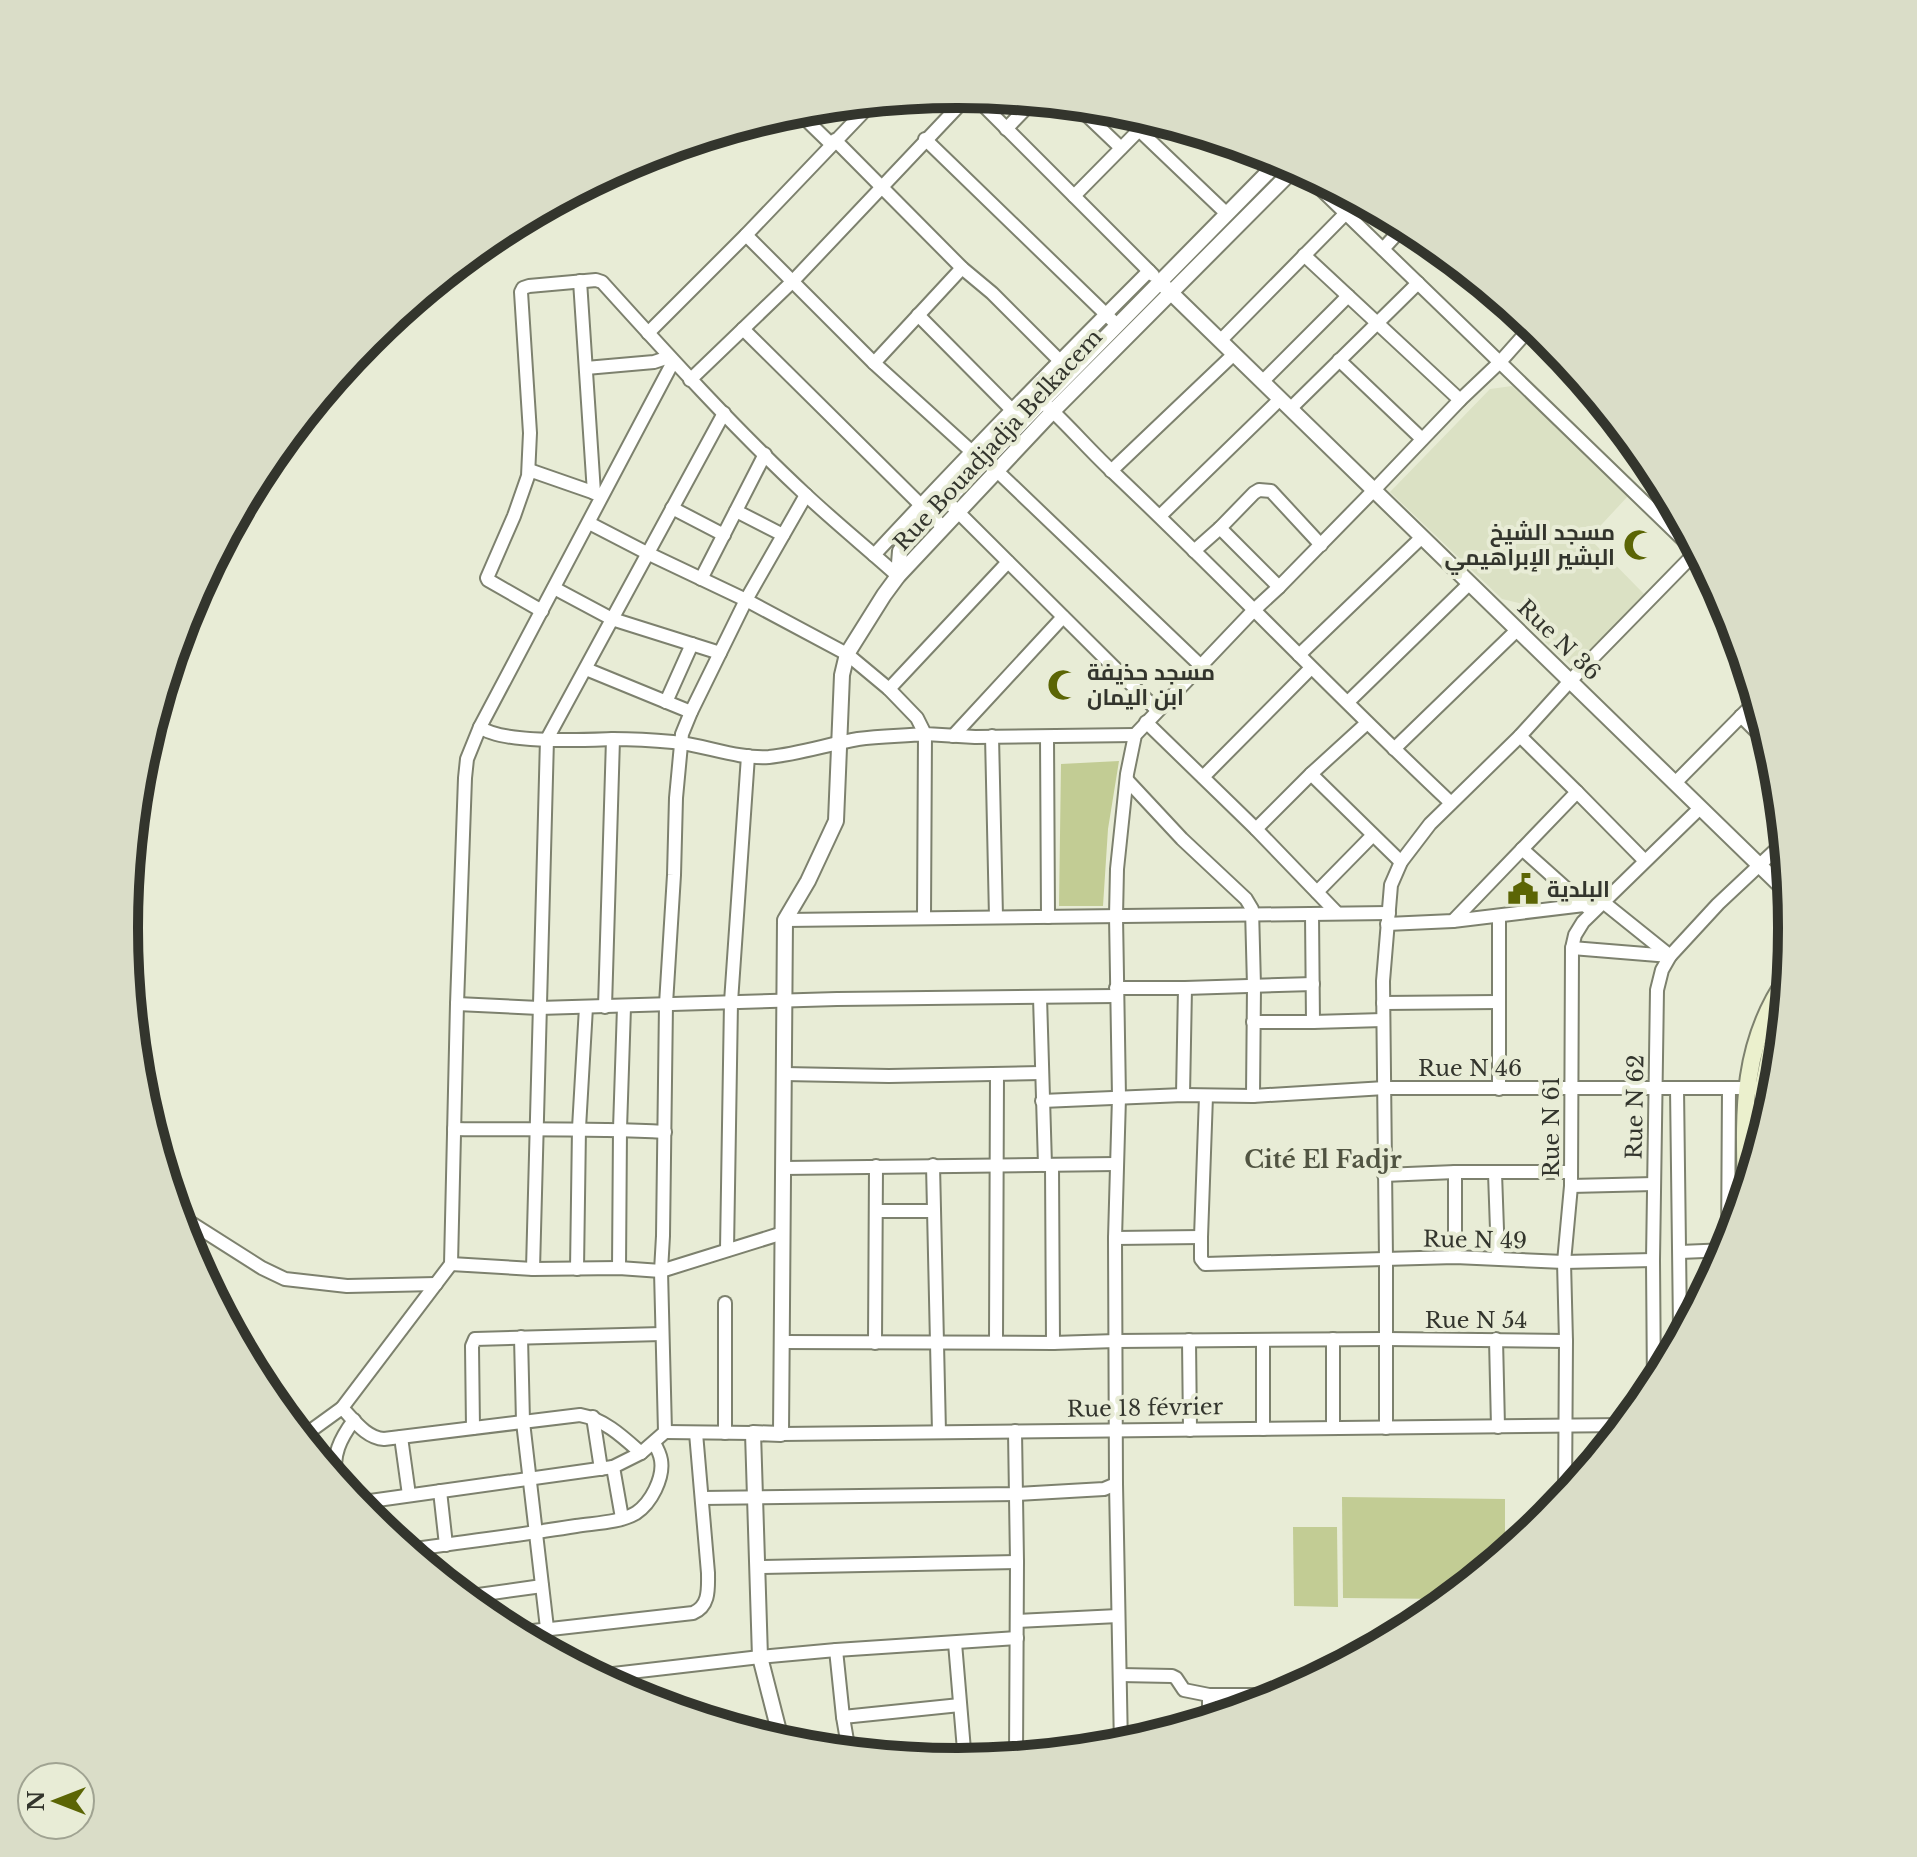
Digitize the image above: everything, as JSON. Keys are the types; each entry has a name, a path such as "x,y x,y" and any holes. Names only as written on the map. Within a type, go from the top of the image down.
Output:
{"main road":[{"path":"1745,1161 1744,1139 1762,1088 1757,1037 1776,994"}],"street":[{"path":"690,380 793,281 957,108"},
{"path":"985,109 1166,288"},
{"path":"1006,129 1023,111"},
{"path":"648,333 861,114"},
{"path":"1091,119 1121,148"},
{"path":"810,122 882,187 1065,367 1018,416 971,451 874,555"},
{"path":"1074,196 1139,130 1227,214"},
{"path":"925,139 1112,320 1149,271"},
{"name":"Rue Bouadjadja Belkacem","path":"898,576 943,527 952,507 1047,407 1128,335 1227,214 1271,170"},
{"name":"Rue Bouadjadja Belkacem","path":"991,466 1018,416 1047,407 1065,367 1112,320 1166,288 1288,177"},
{"path":"1329,197 1675,530"},
{"path":"1220,341 1346,213"},
{"path":"746,235 874,363 991,466 1201,666"},
{"path":"1383,249 1396,235"},
{"path":"1304,255 1460,400"},
{"path":"874,363 962,268"},
{"path":"580,281 599,494"},
{"path":"542,611 487,578 514,516 529,470 530,433 521,292 529,286 602,282 690,380 806,495 898,576 847,654 842,675 836,821 808,881 785,920 781,1434"},
{"path":"1160,516 1339,360 1418,283"},
{"name":"Rue N 36","path":"1166,288 1777,883"},
{"path":"1262,382 1348,296"},
{"path":"918,315 1018,416"},
{"path":"743,329 943,527"},
{"path":"1121,1733 1116,1484 1115,1238 1119,1097 1116,916 1117,869 1135,735 1524,335"},
{"path":"1111,471 1234,354"},
{"path":"586,368 671,360"},
{"path":"310,1431 342,1408 451,1264 467,759 480,727 589,523 599,494 671,360"},
{"path":"1339,360 1422,439"},
{"path":"1047,407 1451,803"},
{"path":"533,1269 547,739 724,413"},
{"path":"701,579 765,454"},
{"path":"529,470 599,494"},
{"path":"1194,551 1246,500 1264,489 1271,491 1321,545"},
{"path":"371,1501 607,1468 641,1453 665,1432 661,1271 666,1004 682,734 746,600 806,495"},
{"path":"952,507 1157,710"},
{"name":"Rue Bouadjadja Belkacem","path":"898,576 900,551 932,516 952,507"},
{"path":"672,508 724,535"},
{"path":"736,511 783,535"},
{"path":"589,523 746,600 847,654 889,689 917,718 925,734 924,918"},
{"path":"1220,528 1279,587"},
{"path":"1299,655 1422,537"},
{"path":"1386,1428 1383,981 1391,885 1401,862 1430,824 1691,561"},
{"path":"889,689 1008,562"},
{"path":"1348,702 1470,583"},
{"path":"554,588 612,619 720,653"},
{"path":"953,736 1063,617"},
{"path":"1394,749 1517,630"},
{"path":"666,702 692,644"},
{"path":"1203,777 1311,668"},
{"path":"586,669 691,712"},
{"path":"1675,783 1749,708"},
{"path":"1741,716 1754,729"},
{"path":"1146,722 1337,913"},
{"path":"1256,829 1367,723"},
{"path":"480,727 493,734 577,741 613,739 681,743 769,757 860,739 925,734 1047,737 1135,735"},
{"path":"992,736 996,917"},
{"path":"1520,736 1644,860"},
{"path":"1047,737 1048,917"},
{"path":"605,1007 613,739"},
{"path":"727,1250 731,1002 748,756"},
{"path":"1311,774 1401,862"},
{"path":"1127,780 1182,839 1249,903 1253,916 1253,1096"},
{"path":"1453,921 1577,792"},
{"name":"Rue N 61","path":"1565,1480 1564,1262 1571,1186 1572,948 1588,909 1603,902 1700,808"},
{"path":"1317,892 1373,835"},
{"path":"1522,849 1588,909"},
{"name":"Rue N 62","path":"1654,1364 1657,990 1662,970 1670,956 1718,904 1775,851"},
{"path":"1603,902 1670,956"},
{"path":"785,920 1337,913 1388,919 1453,921 1588,909"},
{"path":"1312,914 1313,1022"},
{"path":"1499,916 1499,1089"},
{"path":"1572,948 1670,956"},
{"path":"457,1004 539,1008 624,1007 731,1002 1040,997 1313,984"},
{"path":"1183,1095 1185,988"},
{"path":"1040,997 1053,1343"},
{"path":"1383,1003 1498,1002"},
{"path":"577,1269 579,1128 586,1007"},
{"path":"619,1268 624,1007"},
{"path":"1253,1022 1383,1020"},
{"path":"784,1074 889,1076 1041,1073"},
{"path":"996,1342 997,1074"},
{"name":"Rue N 46","path":"1042,1101 1183,1095 1253,1096 1385,1088 1762,1088"},
{"path":"1677,1088 1683,1312"},
{"path":"1728,1211 1729,1088"},
{"path":"1115,1238 1201,1237 1206,1096"},
{"path":"454,1129 579,1128 665,1132"},
{"path":"783,1168 1116,1164"},
{"path":"933,1165 939,1432"},
{"path":"875,1343 876,1166"},
{"path":"1455,1172 1455,1257"},
{"path":"1384,1175 1571,1172"},
{"path":"1495,1173 1498,1258"},
{"path":"1571,1186 1654,1184"},
{"path":"876,1211 934,1211"},
{"path":"194,1225 285,1279 347,1286 436,1284"},
{"path":"451,1264 661,1271 783,1233"},
{"name":"Rue N 49","path":"1201,1237 1201,1259 1207,1264 1455,1257 1564,1262 1653,1260"},
{"path":"1680,1252 1713,1251"},
{"path":"725,1303 725,1433"},
{"path":"1653,1328 1675,1328"},
{"path":"473,1428 473,1342 479,1338 662,1334"},
{"path":"521,1337 523,1422 547,1628"},
{"path":"1333,1339 1333,1428"},
{"path":"1496,1339 1498,1427"},
{"path":"1189,1340 1190,1430"},
{"path":"1263,1340 1263,1429"},
{"name":"Rue N 54","path":"782,1342 1566,1341"},
{"path":"342,1408 377,1438 580,1415 593,1417 641,1453"},
{"path":"593,1417 622,1518"},
{"path":"335,1460 340,1441 354,1420"},
{"name":"Rue 18 février","path":"665,1432 781,1434 1611,1425"},
{"path":"1015,1431 1016,1747"},
{"path":"534,1630 693,1613 705,1604 708,1591 696,1433"},
{"path":"753,1433 760,1657 778,1728"},
{"path":"401,1437 409,1495"},
{"path":"422,1548 632,1515 653,1494 660,1475 662,1462 654,1443"},
{"path":"702,1498 1017,1494 1104,1489 1116,1484"},
{"path":"440,1491 446,1545"},
{"path":"757,1567 1017,1562"},
{"path":"481,1595 542,1586"},
{"path":"1017,1621 1118,1616"},
{"path":"628,1679 760,1657 1017,1638"},
{"path":"955,1643 964,1749"},
{"path":"836,1650 847,1741"},
{"path":"1120,1675 1172,1676 1184,1690 1209,1695 1250,1695"},
{"path":"1209,1695 1209,1709"},
{"path":"843,1717 960,1705"}],"shaded area":[{"path":"1512,386 1629,495 1589,538 1645,595 1575,669 1545,642 1550,633 1546,622 1527,605 1502,599 1390,492 1490,389"}],"green space":[{"path":"1119,761 1108,829 1103,906 1059,906 1061,764"},
{"path":"1342,1497 1505,1499 1505,1540 1431,1599 1343,1598"},
{"path":"1293,1527 1337,1527 1338,1607 1294,1606"}],"place":[{"name":"مسجد الشيخ البشير الإبراهيمي","path":"1639,545"},
{"name":"مسجد حذيفة ابن اليمان","path":"1063,685"},
{"name":"البلدية","path":"1523,889"}],"district":[{"name":"Cité El Fadjr","path":"1323,1159"}]}
